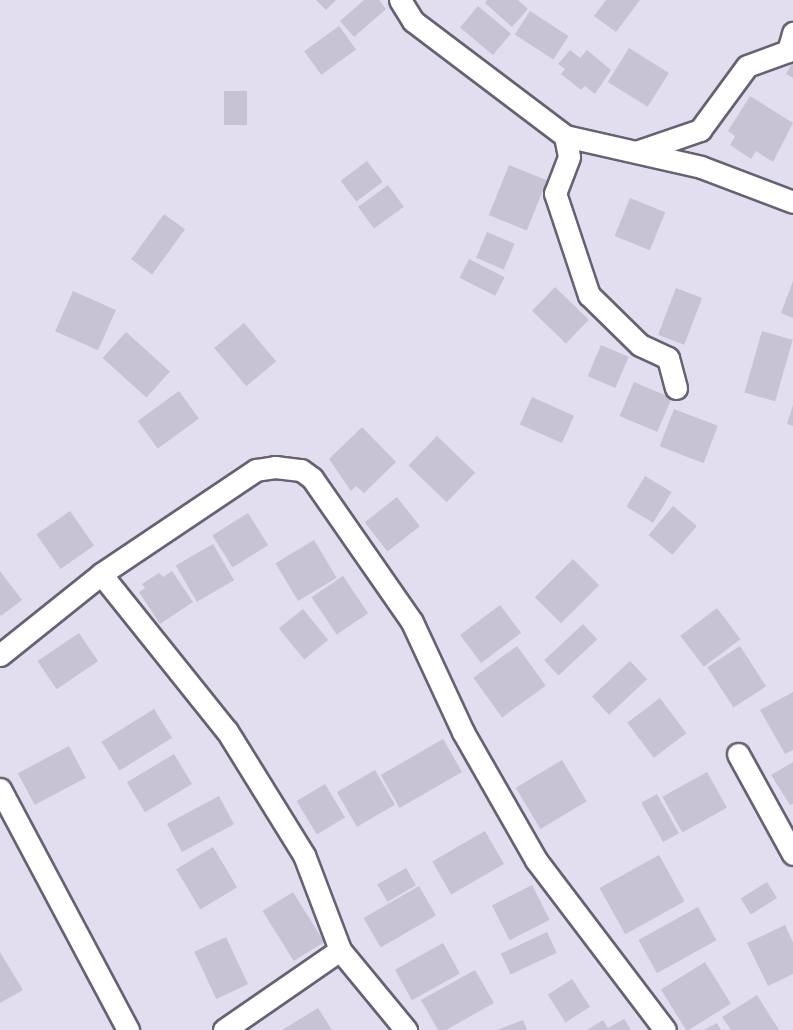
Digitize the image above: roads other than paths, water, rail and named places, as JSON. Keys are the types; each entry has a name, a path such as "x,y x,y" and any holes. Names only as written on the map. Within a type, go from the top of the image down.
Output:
{"street":[{"path":"400,0 413,21 565,136 701,167 793,202"},
{"path":"637,151 700,130 747,66 788,51 793,33"},
{"path":"700,130 701,167"},
{"path":"565,136 569,157 555,193 589,295 640,345 668,358 676,388"},
{"path":"0,655 101,574 256,470 290,467 312,478 412,622 463,732 536,860 665,1030"},
{"path":"101,574 227,731 304,855 340,950 406,1030"},
{"path":"738,754 793,854"},
{"path":"0,789 128,1030"},
{"path":"224,1030 340,950"}]}
